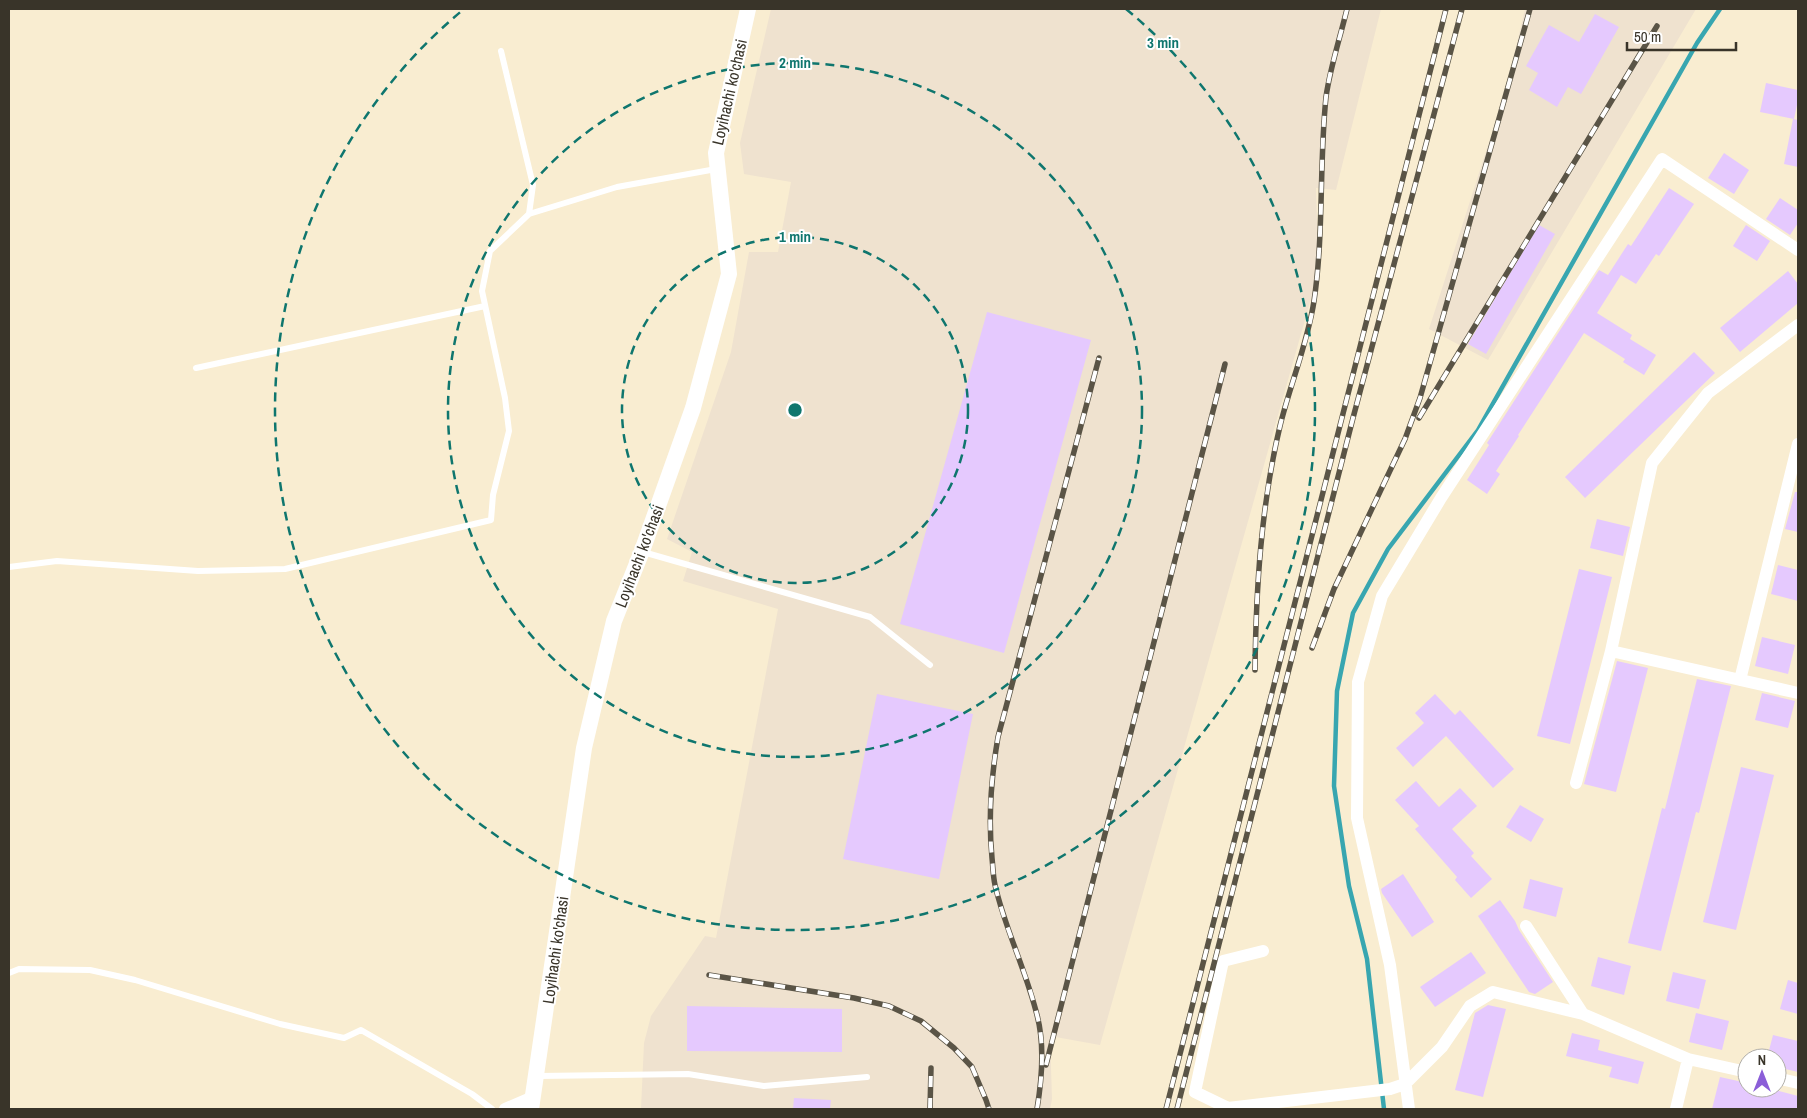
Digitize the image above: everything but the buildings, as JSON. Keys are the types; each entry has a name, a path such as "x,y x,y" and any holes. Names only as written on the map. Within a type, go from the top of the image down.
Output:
{"street":[{"name":"Loyihachi ko'chasi","path":"532,1103 584,748 614,621 642,551 693,408 729,274 716,153 748,9"},
{"path":"1409,1109 1390,965 1357,818 1358,682 1382,596 1446,490 1662,159 1798,250"},
{"path":"1576,782 1611,651 1652,463 1708,393 1798,325"},
{"path":"1740,680 1798,444"},
{"path":"1611,651 1798,693"},
{"path":"1526,926 1583,1014"},
{"path":"1264,951 1223,961 1195,1092 1228,1109 1390,1089 1405,1084 1442,1047 1470,1006 1493,992 1583,1014 1688,1059 1737,1070"},
{"path":"1676,1109 1688,1059"},
{"path":"505,1109 532,1103"}],"lane":[{"path":"501,51 533,185 529,214"},
{"path":"9,567 57,562 198,571 284,569 491,520 493,495 509,431 505,398 482,290 490,251 529,214 617,187 717,169"},
{"path":"196,368 485,306"},
{"path":"642,551 870,617 930,664"},
{"path":"9,973 19,969 90,970 135,980 280,1024 344,1038 361,1030 472,1094 492,1109"},
{"path":"536,1076 688,1074 764,1086 867,1077"}],"shaded area":[{"path":"771,9 1381,9 1336,190 1316,188 1318,255 1312,295 1100,1045 1050,1036 1052,1099 1050,1109 641,1109 644,1043 651,1016 705,936 716,938 778,609 683,581 692,552 667,539 731,352 749,252 778,252 791,182 744,174 740,143"},
{"path":"1525,9 1696,9 1488,360 1429,329 1507,86"}],"waterway":[{"path":"1384,1109 1367,959 1349,886 1334,786 1337,691 1353,613 1388,549 1478,430 1697,43 1720,9"}],"railway":[{"path":"1255,670 1258,578 1268,486 1280,426 1308,332 1314,301 1319,250 1326,97 1347,9"},
{"path":"1166,1109 1446,9"},
{"path":"1177,1109 1353,418 1462,9"},
{"path":"1312,648 1334,589 1405,439 1420,398 1530,9"},
{"path":"1419,418 1657,26"},
{"path":"1037,1109 1042,1062 1040,1026 994,882 990,828 992,782 998,737 1099,358"},
{"path":"1046,1065 1225,364"},
{"path":"709,975 854,998 889,1006 921,1021 954,1048 972,1067 989,1109"},
{"path":"930,1109 931,1068"}]}
